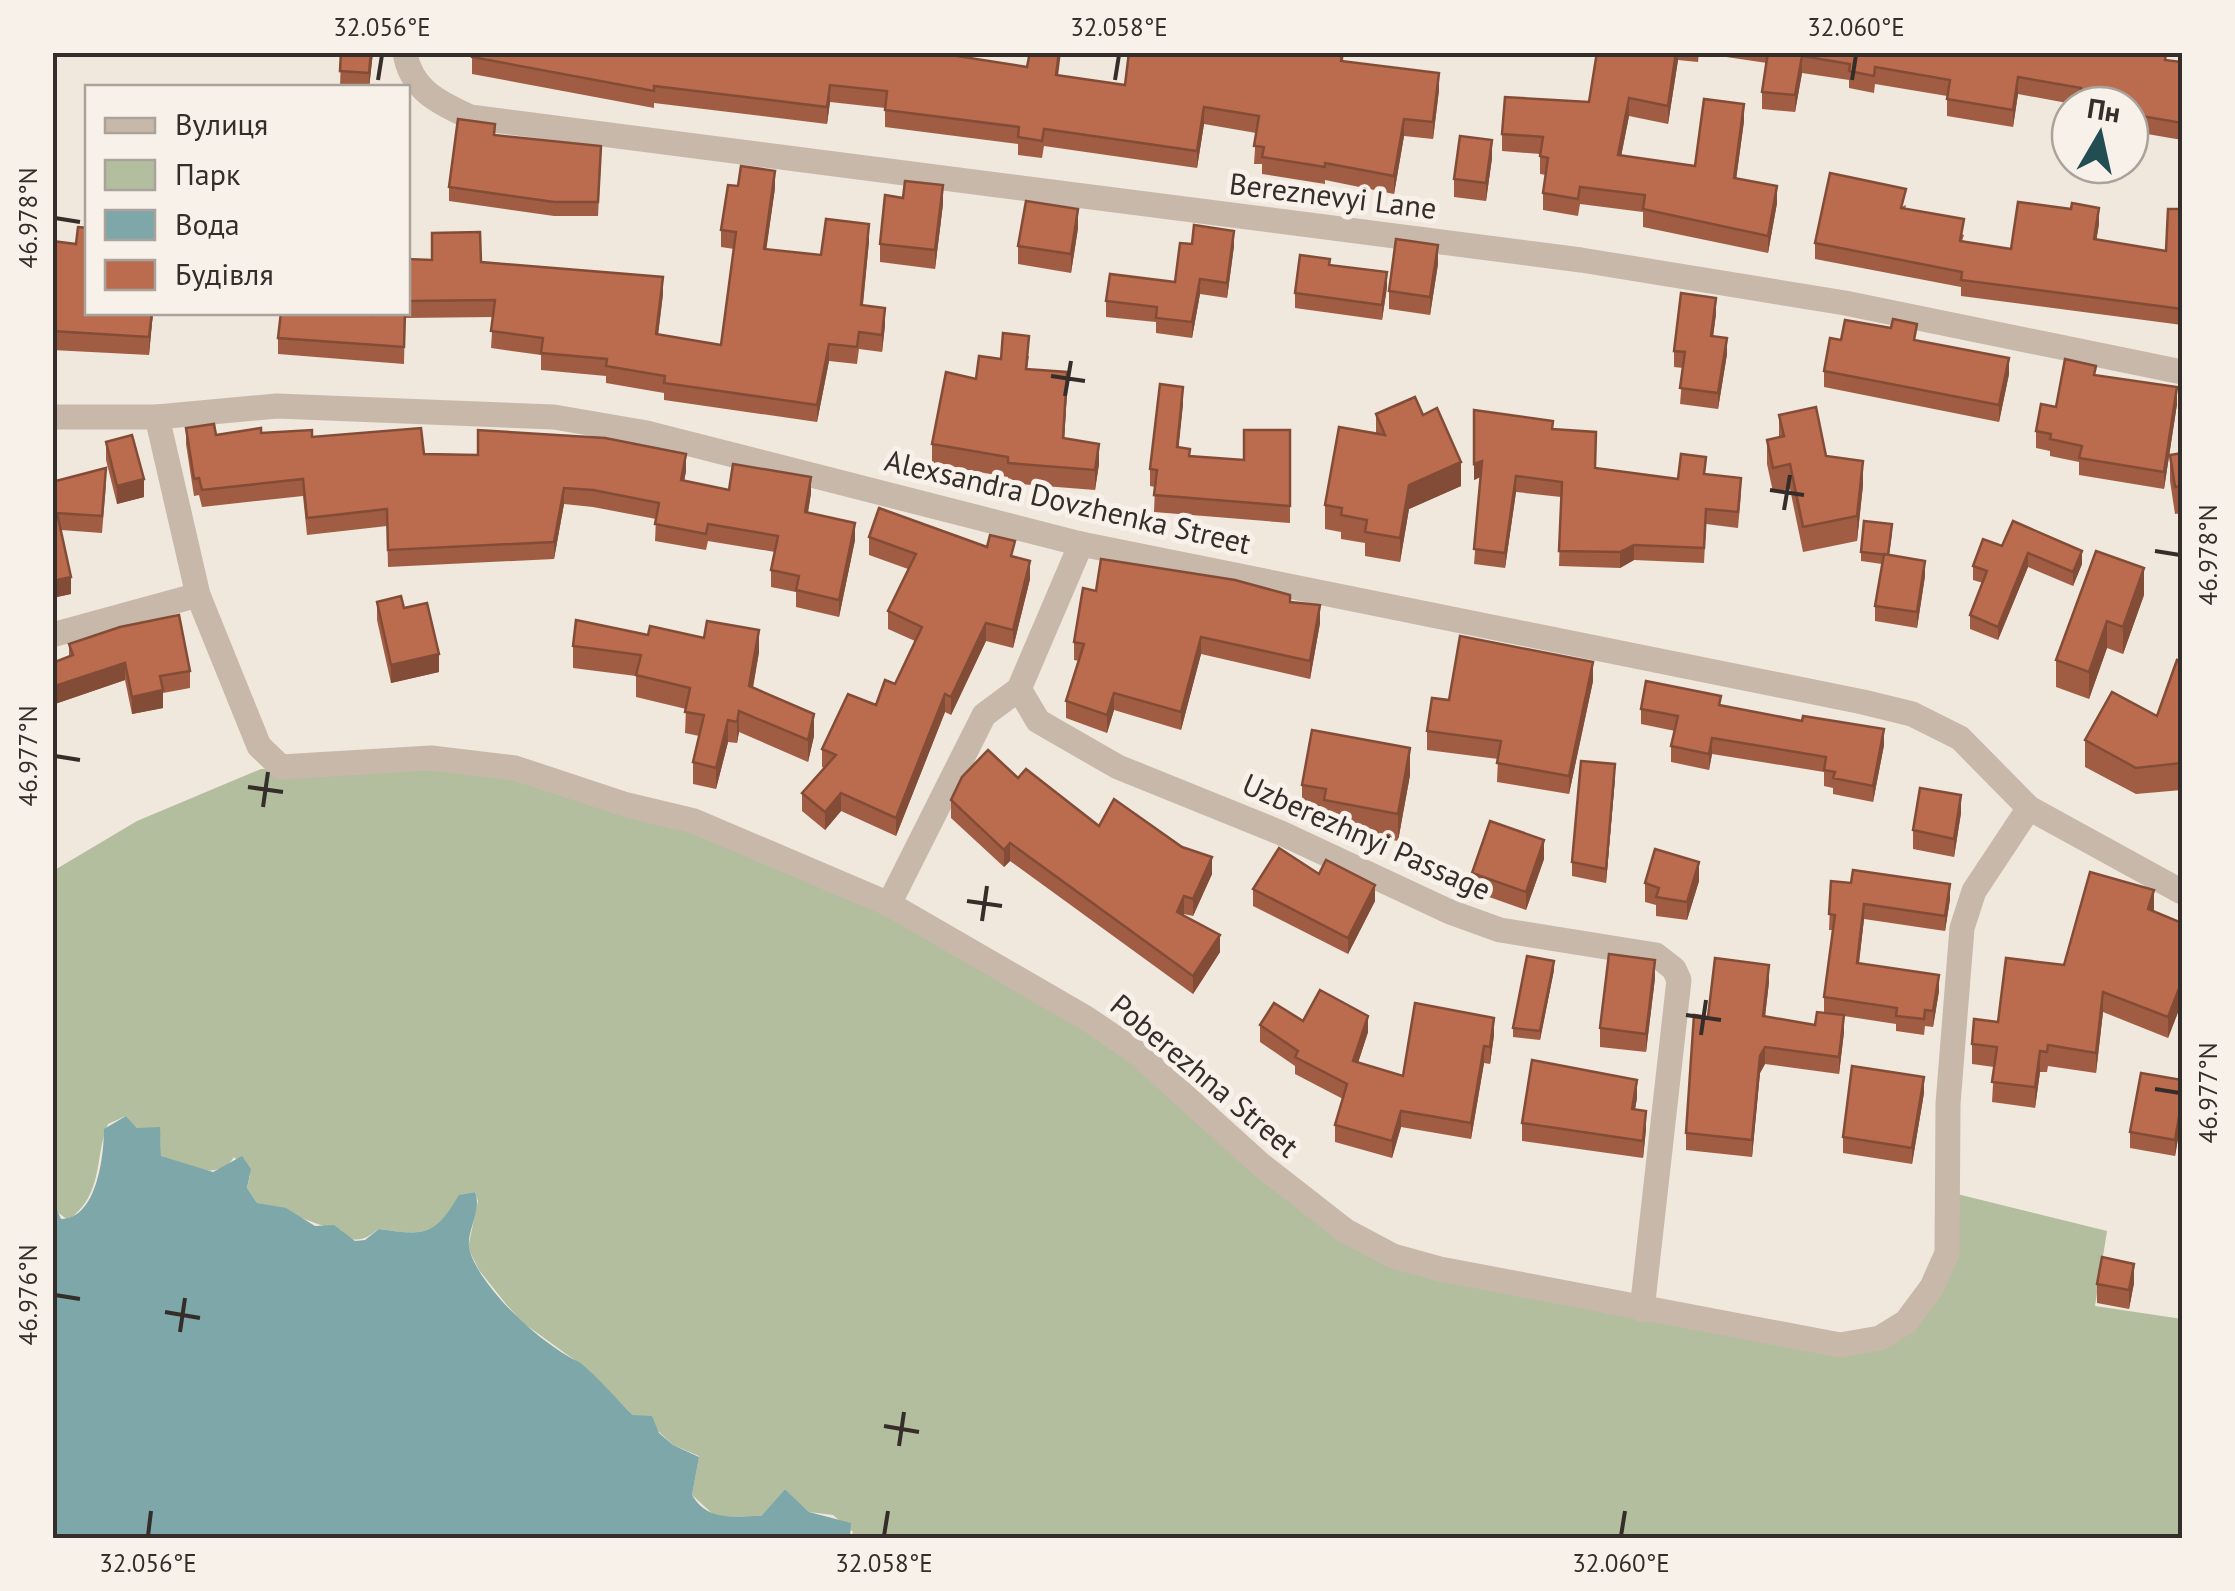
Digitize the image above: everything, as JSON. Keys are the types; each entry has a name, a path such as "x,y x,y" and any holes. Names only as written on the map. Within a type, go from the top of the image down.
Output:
{"street":[{"name":"Bereznevyi Lane","path":"405,52 414,82 438,102 470,117 1581,260 1846,304 2182,372"},
{"name":"Alexsandra Dovzhenka Street","path":"52,417 158,417 277,406 554,417 647,434 1081,544 1912,714 1960,738 2029,808 2182,892"},
{"path":"52,635 198,595 158,417"},
{"path":"889,904 984,714 1018,689 1081,544"},
{"name":"Poberezhna Street","path":"198,595 259,746 282,768 430,758 515,768 627,805 694,821 889,904 1086,1018 1136,1052 1260,1164 1346,1231 1393,1256 1642,1310 1840,1345 1867,1340 1906,1322 1932,1288 1947,1253 1948,1104 1962,928 1974,891 2029,808"},
{"name":"Uzberezhnyi Passage","path":"1018,689 1038,721 1118,768 1281,832 1450,912 1500,930 1656,955 1674,969 1679,980 1642,1310"}],"green space":[{"path":"345,766 508,774 756,852 913,929 1133,1056 1340,1233 1809,1348 1910,1331 1957,1194 2107,1231 2095,1306 2182,1319 2182,1538 850,1538 853,1532 833,1515 809,1512 785,1489 761,1516 716,1517 692,1495 699,1456 673,1445 644,1418 633,1415 587,1369 522,1322 479,1270 468,1248 478,1201 475,1192 460,1195 443,1219 427,1230 379,1229 364,1238 346,1238 341,1230 257,1203 247,1188 250,1175 234,1157 220,1169 210,1171 169,1161 161,1156 160,1135 137,1128 126,1116 108,1124 93,1188 79,1210 68,1220 56,1211 53,871 137,821 261,769"}],"water":[{"path":"126,1116 137,1128 160,1127 161,1156 213,1172 242,1156 251,1169 247,1188 257,1203 286,1208 315,1226 334,1225 355,1241 365,1240 379,1229 426,1230 442,1219 459,1195 475,1192 477,1207 469,1245 487,1283 531,1329 582,1364 633,1415 652,1416 659,1433 673,1445 699,1457 692,1495 698,1504 722,1516 761,1516 785,1489 809,1512 851,1523 850,1538 53,1538 53,1201 61,1219 83,1209 96,1184 104,1129"}],"building":[{"path":"341,52 371,52 369,73 340,71"},
{"path":"472,52 958,52 957,56 1027,67 1030,52 1059,52 1056,75 1125,85 1129,52 1342,52 1341,61 1439,73 1433,122 1404,119 1394,176 1325,163 1325,167 1262,157 1264,147 1254,146 1259,116 1204,107 1197,151 1044,129 1042,141 1018,137 1019,127 885,110 887,91 830,85 827,107 654,86 654,91 472,57"},
{"path":"1597,52 1676,52 1668,106 1629,98 1618,155 1695,166 1704,99 1744,104 1734,178 1777,186 1768,236 1643,209 1645,195 1580,187 1578,199 1543,193 1548,158 1540,156 1543,137 1502,134 1505,97 1589,102"},
{"path":"1768,52 2160,52 2166,54 2165,60 2182,62 2182,123 2150,117 2150,85 2064,85 2018,77 2013,110 1947,99 1950,80 1875,67 1874,76 1849,71 1850,64 1802,56 1795,95 1762,92"},
{"path":"458,119 495,124 494,135 601,146 598,202 554,202 449,187"},
{"path":"1460,136 1492,140 1486,183 1454,179"},
{"path":"741,166 775,171 764,249 821,255 826,219 869,224 861,305 885,308 882,335 859,332 857,347 829,344 817,405 664,383 665,376 606,366 607,359 541,353 543,338 491,331 495,300 410,301 410,259 432,260 432,233 480,232 481,262 663,277 656,334 721,345 736,232 721,230 728,185 738,186"},
{"path":"1830,173 1906,189 1901,208 1964,219 1960,241 2011,249 2018,202 2071,209 2072,203 2099,208 2094,239 2166,251 2168,209 2182,209 2182,309 1961,280 1962,272 1815,243"},
{"path":"905,181 943,185 935,250 880,244 885,195 903,198"},
{"path":"1026,201 1078,209 1071,254 1018,246"},
{"path":"1194,225 1234,231 1227,283 1200,279 1192,322 1156,318 1157,307 1106,301 1110,274 1175,282 1180,243 1192,244"},
{"path":"78,227 85,228 85,315 152,315 149,337 52,331 52,241 76,244"},
{"path":"1396,239 1438,245 1430,297 1389,291"},
{"path":"1300,255 1330,259 1329,265 1387,272 1382,305 1295,293"},
{"path":"1681,293 1716,298 1711,336 1727,338 1718,393 1680,388 1685,352 1674,351"},
{"path":"281,315 405,315 404,347 278,338"},
{"path":"1893,319 1917,324 1914,340 2009,358 1999,405 1824,371 1830,338 1841,340 1845,320 1891,328"},
{"path":"1003,333 1029,336 1026,369 1067,372 1063,438 1099,444 1095,470 1008,463 1008,457 932,444 946,372 976,379 979,356 1001,359"},
{"path":"2065,359 2096,366 2094,375 2177,387 2164,472 2079,458 2082,446 2050,439 2051,434 2036,431 2041,404 2056,407"},
{"path":"1160,384 1183,387 1177,447 1190,449 1189,456 1244,460 1244,430 1290,430 1290,506 1154,495 1157,470 1150,469"},
{"path":"1415,397 1423,415 1437,408 1461,462 1409,485 1400,538 1365,532 1367,520 1341,515 1342,508 1325,505 1339,427 1385,435 1376,414"},
{"path":"1816,407 1826,456 1863,461 1857,516 1803,527 1790,464 1773,468 1767,440 1784,436 1779,415"},
{"path":"1474,410 1553,421 1552,429 1596,432 1595,468 1678,479 1681,454 1706,457 1704,474 1741,478 1738,512 1706,509 1704,548 1634,545 1620,552 1559,551 1562,482 1516,476 1505,553 1474,549 1482,461 1474,464"},
{"path":"214,424 216,435 261,428 261,433 312,430 312,437 421,428 424,454 478,455 478,430 605,438 686,454 681,480 729,490 733,464 811,477 805,512 855,523 839,600 796,590 799,576 771,570 778,536 708,524 706,534 655,524 659,503 593,490 564,488 554,542 388,550 387,509 307,518 303,479 202,490 199,478 194,479 186,428"},
{"path":"132,435 144,479 117,486 106,442"},
{"path":"2182,453 2182,486 2175,487 2170,455"},
{"path":"106,468 102,516 57,513 71,577 52,581 52,482"},
{"path":"879,508 987,547 990,535 1015,541 1011,556 1030,561 1013,630 986,623 951,697 945,694 896,818 841,793 825,812 802,793 836,755 822,749 848,694 876,705 885,680 895,684 922,627 888,611 916,554 869,537"},
{"path":"1864,521 1892,524 1888,555 1861,552"},
{"path":"2013,521 2082,551 2073,572 2028,553 1998,627 1970,615 1987,571 1973,566 1983,539 2002,546"},
{"path":"2096,551 2144,568 2123,627 2107,621 2089,672 2056,660"},
{"path":"1884,554 1925,561 1917,612 1875,606"},
{"path":"1101,559 1235,580 1290,595 1290,602 1320,605 1310,661 1201,637 1181,712 1114,693 1107,715 1066,701 1084,644 1074,642 1083,588 1096,591"},
{"path":"401,596 404,608 427,603 439,654 391,665 377,602"},
{"path":"179,615 190,671 160,676 163,690 132,697 125,663 52,687 52,663 73,655 69,644 120,627"},
{"path":"576,620 648,635 650,626 704,638 707,621 759,630 749,686 814,714 808,740 739,711 737,722 728,720 716,768 693,762 704,715 685,712 690,688 636,675 641,655 573,646"},
{"path":"1460,636 1593,662 1569,776 1497,763 1501,741 1427,731 1432,698 1449,700"},
{"path":"2177,660 2182,662 2182,763 2136,768 2085,740 2112,692 2157,716"},
{"path":"1646,681 1721,696 1719,705 1802,721 1803,716 1884,729 1873,786 1833,778 1835,772 1824,770 1826,757 1712,738 1709,754 1671,746 1678,716 1641,709"},
{"path":"1312,730 1410,748 1398,814 1324,800 1326,789 1302,785"},
{"path":"988,750 1018,778 1026,769 1099,826 1114,799 1182,847 1212,857 1193,899 1184,896 1177,912 1220,935 1193,976 1010,843 1004,850 951,800 962,777"},
{"path":"1581,761 1615,764 1606,869 1572,862"},
{"path":"1920,788 1961,795 1954,839 1913,830"},
{"path":"1490,821 1544,840 1526,892 1472,873"},
{"path":"1279,848 1319,874 1326,860 1375,885 1348,938 1253,889"},
{"path":"1655,849 1699,862 1687,902 1656,897 1659,888 1645,883"},
{"path":"1853,870 1950,884 1945,916 1864,904 1857,963 1939,975 1933,1011 1925,1010 1924,1019 1896,1016 1897,1008 1824,997 1835,915 1829,914 1831,881 1851,883"},
{"path":"2090,872 2154,890 2148,909 2182,923 2182,981 2168,1017 2103,992 2096,1053 2048,1045 2047,1052 2040,1051 2035,1087 1992,1082 1997,1047 1972,1044 1974,1019 1998,1022 2006,958 2064,965"},
{"path":"1609,954 1655,960 1646,1034 1600,1028"},
{"path":"1527,956 1554,961 1540,1031 1513,1028"},
{"path":"1715,958 1769,965 1763,1016 1815,1025 1817,1012 1844,1015 1839,1057 1765,1047 1760,1056 1752,1140 1686,1133 1694,1015 1708,1017"},
{"path":"1320,990 1368,1016 1353,1061 1403,1076 1415,1003 1494,1018 1490,1047 1484,1046 1471,1123 1401,1111 1392,1141 1335,1125 1347,1084 1295,1057 1298,1051 1260,1025 1274,1003 1303,1021"},
{"path":"1532,1060 1637,1080 1632,1109 1646,1111 1643,1141 1522,1123"},
{"path":"1852,1066 1924,1077 1912,1148 1843,1137"},
{"path":"2141,1073 2182,1080 2182,1117 2175,1140 2130,1132"},
{"path":"2102,1257 2134,1264 2129,1290 2097,1284"}]}
